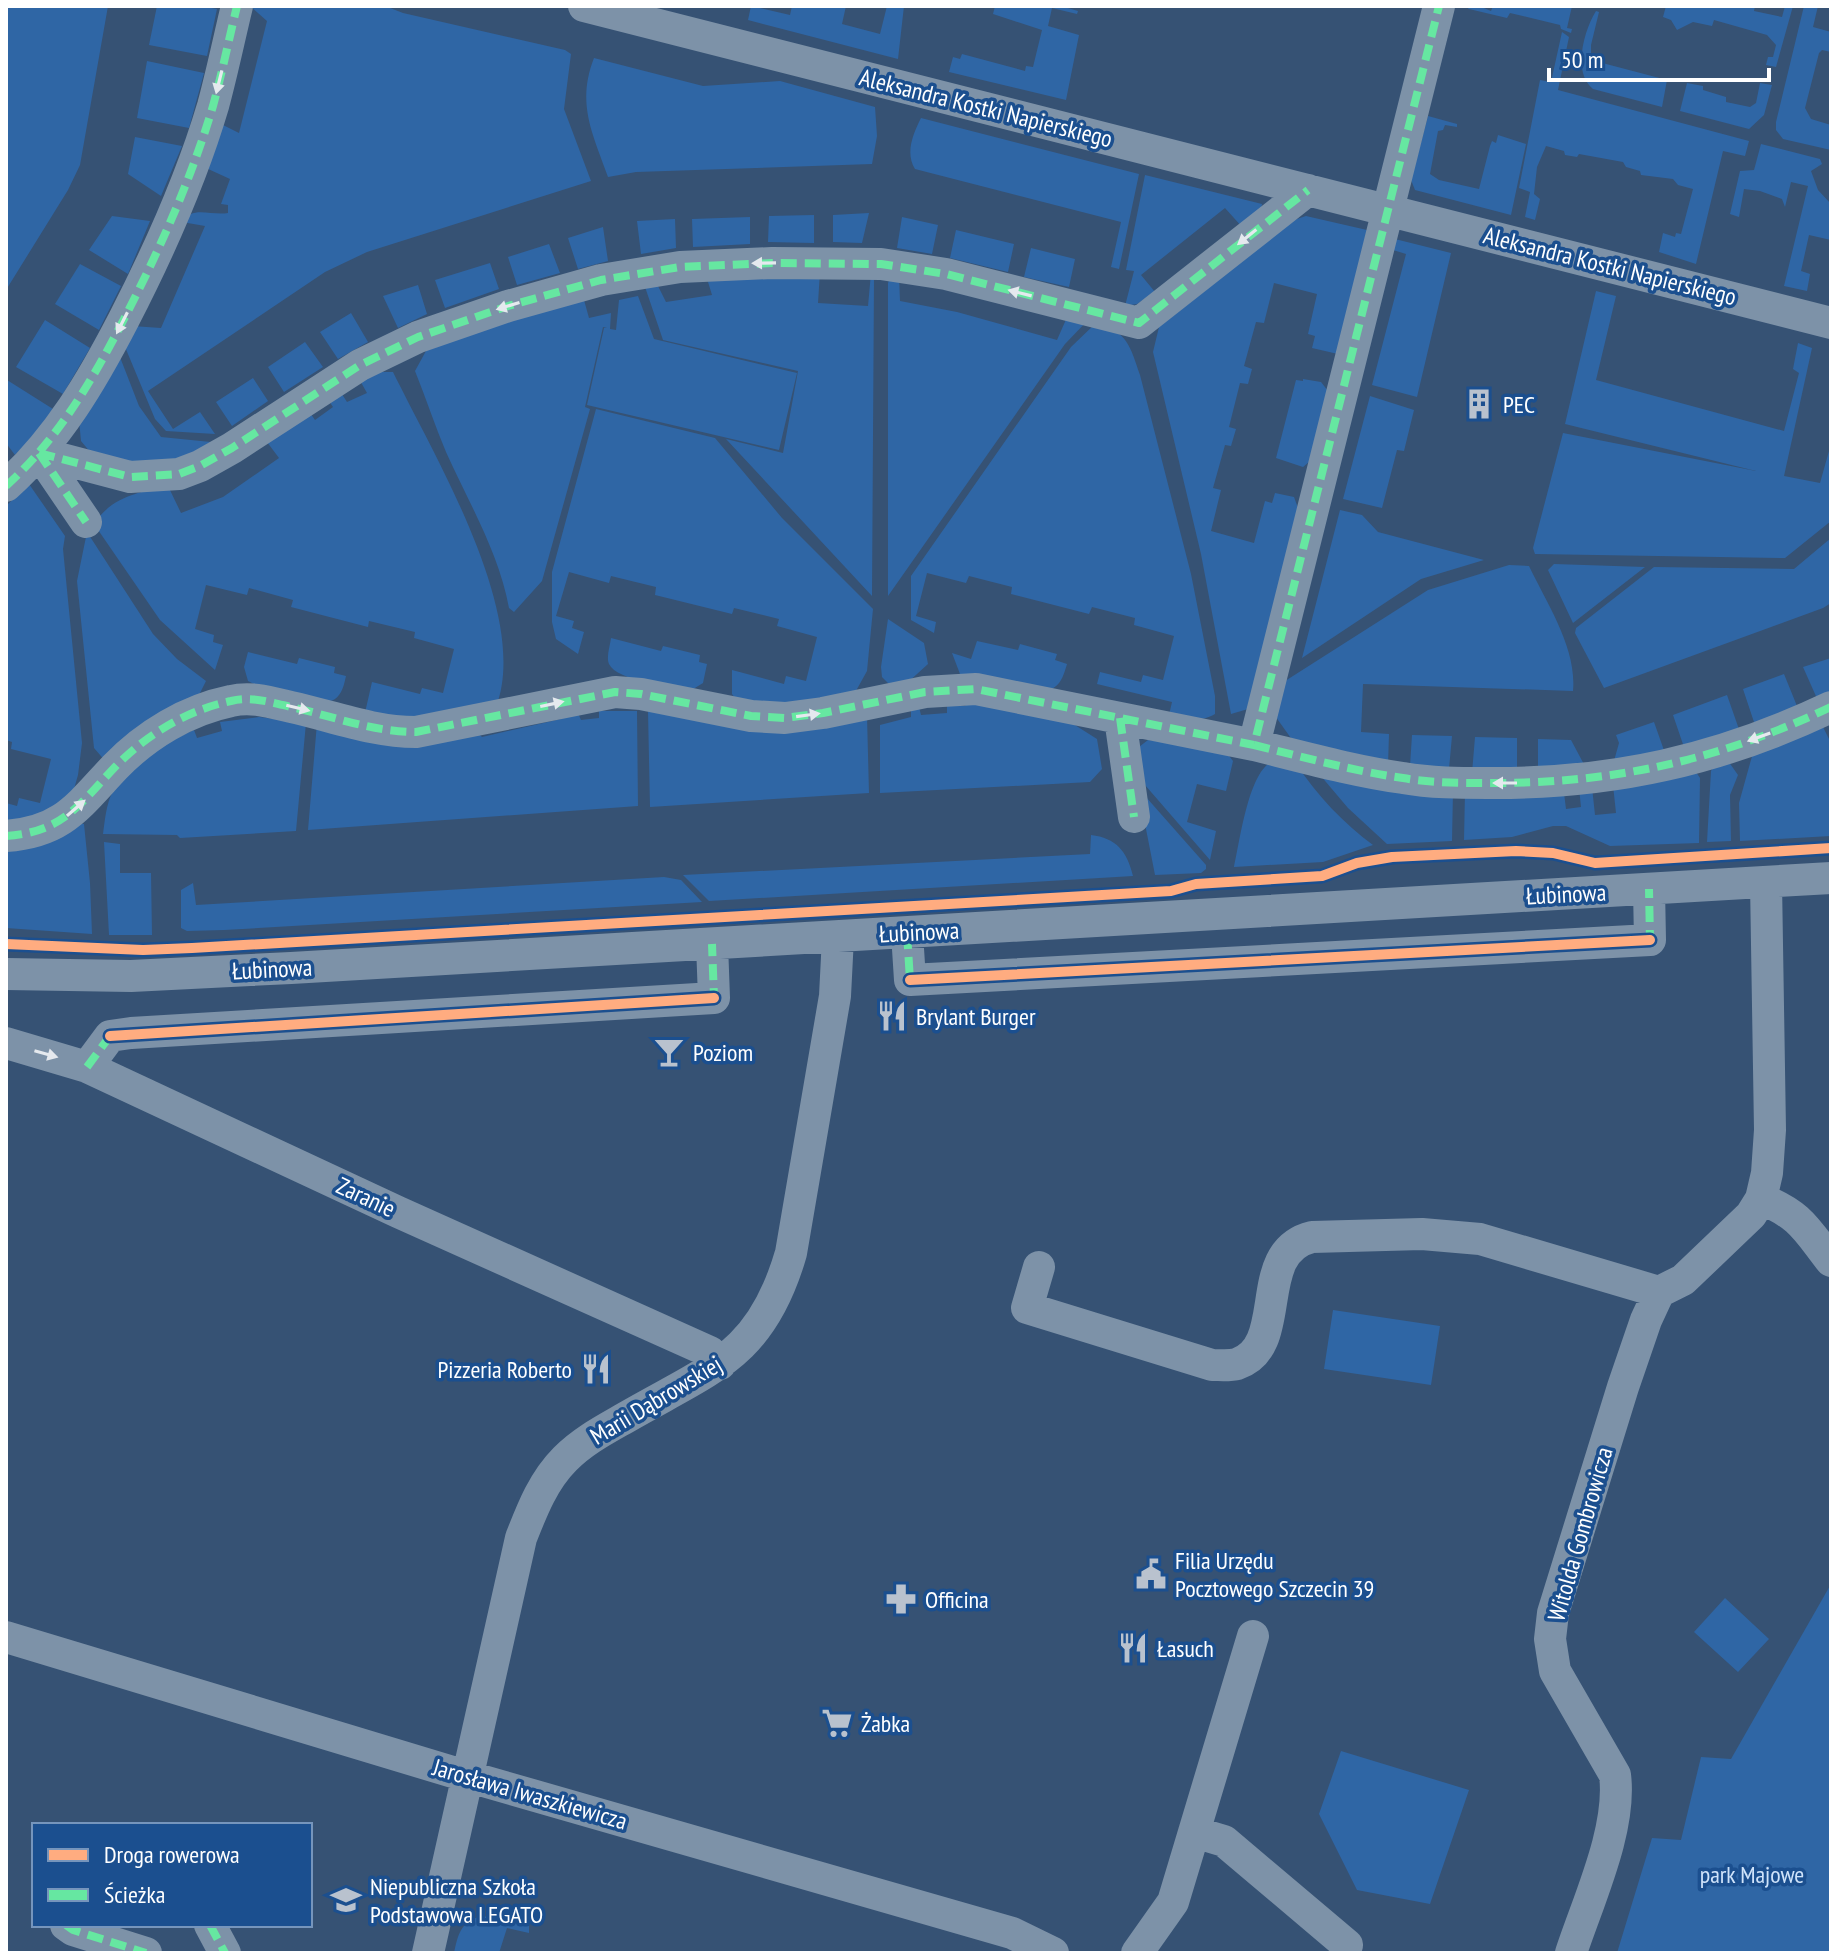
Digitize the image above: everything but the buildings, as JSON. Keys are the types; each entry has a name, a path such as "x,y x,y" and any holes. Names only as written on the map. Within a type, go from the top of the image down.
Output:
{"street":[{"path":"6,486 59,430 90,382 155,254 213,106 237,6"},
{"name":"Aleksandra Kostki Napierskiego","path":"584,6 1831,323"},
{"path":"1254,745 1439,6"},
{"path":"39,453 130,477 179,474 232,448 360,365 418,337 508,306 601,280 680,267 772,263 893,265 946,274 1139,323 1308,190"},
{"path":"39,453 86,522"},
{"path":"6,836 30,834 62,820 84,802 135,749 172,723 217,704 249,698 384,730 408,732 615,692 641,694 751,716 785,718 925,692 976,689 1254,745 1404,779 1476,783 1574,781 1648,771 1702,757 1784,728 1831,707"},
{"path":"1120,718 1134,817"},
{"name":"Łubinowa","path":"6,974 96,977 167,975 1831,878"},
{"path":"1039,1267 1027,1308 1212,1365 1236,1365 1253,1354 1264,1334 1278,1269 1286,1251 1296,1241 1312,1237 1422,1234 1480,1239 1659,1292 1683,1280 1751,1215 1761,1199 1767,1173 1770,1130 1766,882"},
{"path":"907,933 910,980 1650,940 1649,889"},
{"name":"Marii Dąbrowskiej","path":"428,1953 521,1538 533,1507 548,1480 565,1459 589,1438 692,1383 741,1346 763,1321 781,1286 791,1253 835,996 838,937"},
{"path":"87,1067 110,1036 131,1033 714,998 712,944"},
{"name":"Zaranie","path":"6,1043 87,1067 398,1212 710,1352 720,1364"},
{"path":"1761,1199 1791,1212 1831,1261"},
{"name":"Witolda Gombrowicza","path":"1571,1953 1609,1839 1617,1790 1615,1775 1555,1671 1550,1639 1553,1613 1623,1387 1659,1292"},
{"path":"1137,1953 1173,1902 1253,1636"},
{"name":"Jarosława Iwaszkiewicza","path":"6,1637 466,1776 1012,1933 1053,1953"},
{"path":"1194,1832 1224,1841 1347,1945"},
{"path":"69,1927 146,1953"},
{"path":"211,1927 225,1953"}],"green space":[{"path":"6,6 108,6 80,165 68,190 6,290"},
{"path":"157,6 217,9 207,56 149,45"},
{"path":"250,6 385,6 403,13 565,50 571,54 564,109 591,181 367,252 325,272 148,391 173,429 200,412 215,434 166,431 155,419 123,342 132,326 161,328 205,226 182,222 186,217 196,212 228,213 228,205 221,204 230,179 206,168 217,122 239,133 267,21"},
{"path":"751,6 790,15 792,6 846,6 842,24 880,34 887,6 904,6 898,59 748,20"},
{"path":"995,6 1061,6 1078,11 1077,14 1052,8 1048,26 1079,35 1066,100 949,72 953,57 960,59 962,54 1025,71 1026,66 1033,67 1042,30 993,14"},
{"path":"1465,6 1479,6 1491,11 1493,6 1572,6 1567,28 1572,29 1571,33 1561,29 1560,25 1510,13 1507,18"},
{"path":"1666,6 1755,6 1754,11 1782,17 1785,6 1793,6 1776,67 1766,65 1768,57 1773,57 1776,45 1767,35 1714,20 1712,26 1693,22 1677,30 1671,20 1663,17"},
{"path":"1804,6 1818,6 1813,27 1831,32 1831,52 1822,50 1819,53 1805,108 1811,119 1831,125 1831,150 1783,139 1776,130"},
{"path":"1596,11 1599,12 1591,45 1591,60 1667,80 1662,107 1593,89 1587,82 1583,73 1582,51"},
{"path":"1562,32 1569,37 1558,90 1749,141 1745,156 1723,151 1696,264 1659,252 1663,233 1675,237 1676,233 1681,234 1693,189 1678,185 1673,179 1641,175 1640,171 1626,167 1623,162 1579,154 1577,157 1565,155 1564,151 1546,146 1537,167 1534,194 1540,199 1535,220 1525,217 1530,192 1519,188 1540,80 1551,82"},
{"path":"594,58 703,86 780,81 875,107 877,136 872,164 636,172 608,177 592,133 587,105 586,90"},
{"path":"147,61 204,73 189,128 137,118"},
{"path":"1687,83 1703,86 1703,90 1726,97 1726,102 1750,107 1756,103 1760,83 1772,85 1764,115 1749,129 1680,111"},
{"path":"1428,116 1457,124 1457,127 1445,125 1443,130 1438,131 1430,174 1439,180 1479,189 1490,146 1492,141 1496,143 1498,135 1526,144 1511,215 1415,190 1411,180"},
{"path":"921,118 1139,174 1119,269 1111,267 1121,222 915,169 910,150"},
{"path":"135,137 182,146 161,196 128,174"},
{"path":"1761,144 1820,159 1822,164 1811,171 1818,190 1831,204 1831,240 1809,235 1801,271 1810,274 1807,291 1784,286 1808,186 1791,182 1785,207 1782,199 1744,189 1739,217 1730,214 1740,171 1754,170"},
{"path":"1145,175 1262,204 1260,217 1243,228 1225,208 1141,275 1155,292 1137,304 1125,306 1134,271 1126,270"},
{"path":"869,213 862,243 833,242 833,215"},
{"path":"814,215 814,243 768,242 769,216"},
{"path":"112,216 150,221 128,274 89,250"},
{"path":"1306,216 1367,230 1338,354 1312,348 1315,336 1308,334 1317,294 1274,283 1264,323 1256,322 1244,366 1252,369 1248,384 1240,383 1229,427 1236,429 1231,446 1225,445 1213,488 1221,490 1211,531 1254,543 1265,501 1272,503 1275,493 1294,497 1298,508 1248,709 1231,714 1201,554 1153,352 1159,327 1294,220"},
{"path":"750,217 750,244 693,247 692,219"},
{"path":"902,217 938,225 932,254 897,248"},
{"path":"675,219 676,248 641,254 637,221"},
{"path":"603,227 608,261 578,269 568,238"},
{"path":"956,230 1014,244 1008,272 950,258"},
{"path":"1395,239 1451,253 1417,397 1372,385 1406,254 1393,250"},
{"path":"549,244 560,273 517,285 508,257"},
{"path":"1031,248 1075,259 1069,287 1024,277"},
{"path":"490,263 499,289 445,308 435,280"},
{"path":"80,264 121,286 99,330 55,304"},
{"path":"705,272 820,272 818,303 868,306 871,273 874,277 872,596 726,439 783,453 798,371 663,340 643,281 655,280 666,302 712,295"},
{"path":"899,275 900,301 957,312 1057,340 1068,315 1089,319 1065,344 888,596 888,283 890,278"},
{"path":"418,285 427,314 398,328 383,296"},
{"path":"1596,291 1616,296 1596,380 1784,431 1799,373 1793,369 1798,343 1812,348 1784,476 1820,483 1831,444 1831,521 1785,558 1535,554 1533,548 1563,433 1756,471 1565,424"},
{"path":"638,296 654,339 797,373 779,450 587,405 604,328 607,328 603,327 585,407 590,409 542,581 514,612 509,608 491,548 446,452 415,371 432,340 584,300 589,318 611,313 610,329 616,330 619,300"},
{"path":"351,313 368,342 338,359 320,332"},
{"path":"45,320 90,348 63,394 16,367"},
{"path":"1097,322 1122,336 1140,375 1191,574 1215,696 1215,714 1205,718 1159,718 1101,704 1101,698 1169,715 1172,702 1097,684 1100,672 1141,682 1143,675 1163,680 1174,636 1134,625 1135,618 1092,607 1089,614 1011,594 1012,587 969,576 966,583 927,573 916,616 936,622 934,633 911,620 911,576 1071,347"},
{"path":"305,342 323,367 284,392 268,367"},
{"path":"118,352 139,406 161,437 221,443 201,458 123,462 91,453 81,441 79,420"},
{"path":"374,372 393,372 473,536 490,583 500,628 503,670 496,707 448,716 364,717 372,682 420,694 422,688 443,693 454,649 414,638 415,632 369,621 368,627 291,607 293,600 249,588 247,595 206,585 195,629 214,635 213,642 223,645 215,670 160,620 94,524 117,502 157,488 168,486 181,513 223,497 279,458 264,438 306,407 315,420 333,407 325,395 338,388 347,402 367,393 358,377"},
{"path":"253,378 268,401 232,426 216,402"},
{"path":"7,380 53,409 15,455 6,443"},
{"path":"1296,380 1321,382 1328,391 1309,462 1303,467 1276,458"},
{"path":"1370,396 1414,410 1404,451 1397,450 1382,508 1343,499"},
{"path":"596,409 715,438 782,518 873,609 867,671 852,698 791,708 737,701 732,694 732,670 784,684 786,676 806,681 817,637 777,626 779,619 734,608 732,614 655,595 656,587 611,576 609,583 569,572 556,616 574,621 572,628 584,632 578,654 556,639 552,622 552,572"},
{"path":"29,484 65,536 63,549 82,743 74,789 64,805 6,828 6,803 17,806 19,798 40,803 51,759 11,749 12,742 6,740 6,506"},
{"path":"1340,510 1362,515 1378,532 1484,560 1421,579 1302,658"},
{"path":"87,532 153,634 177,659 206,681 197,699 107,763 94,748 77,581"},
{"path":"1831,538 1831,603 1823,608 1604,688 1575,633 1576,628 1654,567 1794,569"},
{"path":"1554,564 1645,567 1573,623 1548,570"},
{"path":"1509,565 1529,566 1552,611 1566,643 1573,691 1363,684 1361,732 1389,734 1388,765 1298,748 1273,713 1282,683 1428,590"},
{"path":"888,619 924,643 928,664 906,684 893,688 882,677 881,667"},
{"path":"611,638 661,651 663,646 700,655 699,662 707,664 703,683 690,691 622,675 609,664"},
{"path":"977,641 1018,650 1020,644 1057,654 1055,660 1067,664 1063,677 1047,691 960,674 952,653 971,659"},
{"path":"248,652 297,664 299,658 335,667 334,673 346,676 342,689 335,699 317,702 266,689 248,681 244,667"},
{"path":"1831,658 1831,696 1819,703 1803,667"},
{"path":"1784,674 1799,711 1757,731 1743,689"},
{"path":"1727,695 1741,735 1686,753 1673,715"},
{"path":"969,700 1059,715 1097,739 1102,769 1090,782 880,793 880,725 911,717 911,708 919,707 921,715 947,713 947,705 965,706"},
{"path":"599,711 637,711 638,806 308,830 317,723 477,732 482,737 578,713 581,720 599,718"},
{"path":"648,711 867,716 869,793 650,807"},
{"path":"259,717 306,723 296,831 180,838 177,835 103,834 113,791 128,772 149,755 194,730 197,738 222,731 220,722"},
{"path":"1820,721 1831,743 1831,836 1740,841 1739,803 1754,749"},
{"path":"1654,722 1666,756 1612,768 1619,743 1616,735"},
{"path":"1412,735 1452,736 1449,769 1410,766"},
{"path":"1475,737 1517,738 1517,774 1472,773"},
{"path":"1538,739 1571,740 1587,770 1538,768"},
{"path":"1148,740 1224,749 1233,761 1226,791 1197,784 1187,822 1216,831 1210,860 1145,785 1139,747"},
{"path":"1726,758 1738,775 1730,795 1731,841 1707,842 1711,771"},
{"path":"1271,762 1297,765 1332,808 1373,845 1323,862 1234,867 1251,794 1256,780"},
{"path":"1315,769 1453,791 1452,841 1387,844 1348,808"},
{"path":"1696,772 1700,778 1699,843 1610,846 1566,826 1553,826 1512,837 1464,840 1465,792 1564,793 1566,809 1581,807 1579,788 1592,787 1595,815 1616,813 1613,785"},
{"path":"1138,788 1206,865 1201,873 1155,875"},
{"path":"76,823 84,824 92,934 6,928 6,848"},
{"path":"1091,835 1107,839 1119,847 1133,876 709,901 683,875 1090,854"},
{"path":"104,842 120,844 120,873 151,873 152,935 109,935"},
{"path":"664,877 681,880 702,902 224,930 187,931 181,928 181,890 193,883 196,905"},
{"path":"1333,1310 1440,1326 1431,1385 1324,1369"},
{"name":"park Majowe","path":"1831,1584 1831,1953 1617,1953 1652,1838 1681,1840 1701,1757 1731,1759"},
{"path":"1725,1598 1769,1639 1738,1672 1694,1632"},
{"path":"1341,1751 1469,1790 1430,1904 1357,1890 1319,1814"},
{"path":"482,1916 529,1923 529,1933 507,1928 499,1953 454,1953 465,1925"}],"marked path":[{"path":"6,486 42,449 86,387 150,267 204,134 237,6"},
{"path":"6,836 42,829 68,814 127,755 168,725 215,705 238,700 253,699 368,726 416,732 615,692 641,694 751,716 785,718 925,692 976,689 1254,745 1439,6"},
{"path":"39,453 130,477 179,474 232,448 360,365 418,337 508,306 601,280 680,267 772,263 881,264 946,274 1139,323 1308,190"},
{"path":"39,453 86,522"},
{"path":"1254,745 1347,768 1414,780 1534,782 1622,773 1706,755 1789,726 1831,707"},
{"path":"1120,718 1134,817"},
{"path":"1644,940 1650,940 1649,889"},
{"path":"907,933 910,980 917,980"},
{"path":"708,999 714,998 712,944"},
{"path":"87,1067 110,1036 117,1035"},
{"path":"69,1927 146,1953"},
{"path":"211,1927 225,1953"}],"cycle path":[{"path":"6,944 143,950 192,948 1171,891 1196,884 1322,876 1357,863 1392,857 1516,851 1553,853 1595,863 1831,848"},
{"path":"910,980 1650,940"},
{"path":"110,1036 714,998"}],"place":[{"name":"PEC","path":"1479,404"},
{"name":"Brylant Burger","path":"892,1016"},
{"name":"Poziom","path":"669,1052"},
{"name":"Pizzeria Roberto","path":"596,1369"},
{"name":"Filia Urzędu Pocztowego Szczecin 39","path":"1151,1574"},
{"name":"Officina","path":"901,1599"},
{"name":"Łasuch","path":"1133,1648"},
{"name":"Żabka","path":"837,1723"},
{"name":"Niepubliczna Szkoła Podstawowa LEGATO","path":"346,1900"}]}
